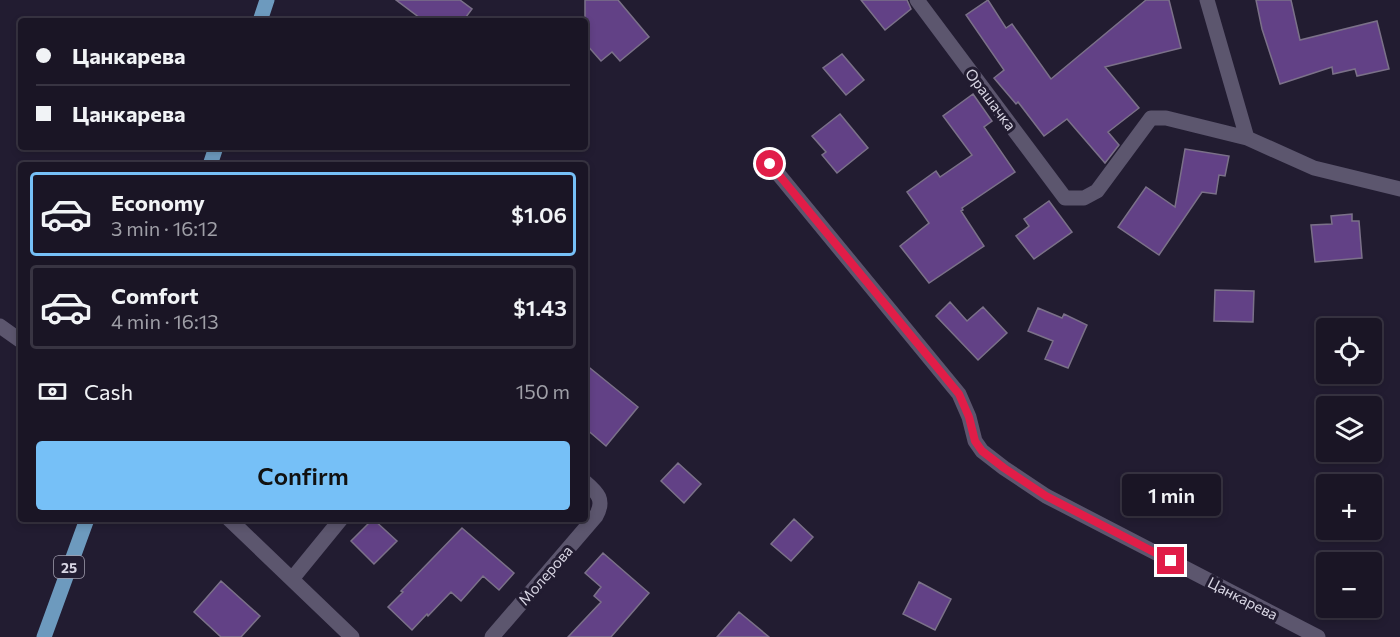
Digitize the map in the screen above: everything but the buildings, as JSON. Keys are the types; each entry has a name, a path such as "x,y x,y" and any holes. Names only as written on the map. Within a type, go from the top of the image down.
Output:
{"main road":[{"path":"261,18 267,0"},
{"name":"25","path":"44,637 86,522"}],"street":[{"name":"Орашачка","path":"917,0 1065,198 1084,198 1097,191 1150,118 1166,117 1247,138"},
{"path":"1207,0 1247,138 1314,168 1400,189"},
{"name":"Цанкарева","path":"770,164 959,394 969,417 975,441 982,451 1046,496 1318,637"},
{"path":"0,326 18,339"},
{"name":"Молерова","path":"492,637 596,516 600,504 599,497 588,484"},
{"path":"232,522 352,637"},
{"path":"292,579 339,522"}],"route":[{"path":"770,164 959,394 966,407 975,441 982,451 1046,496 1171,561"}]}
